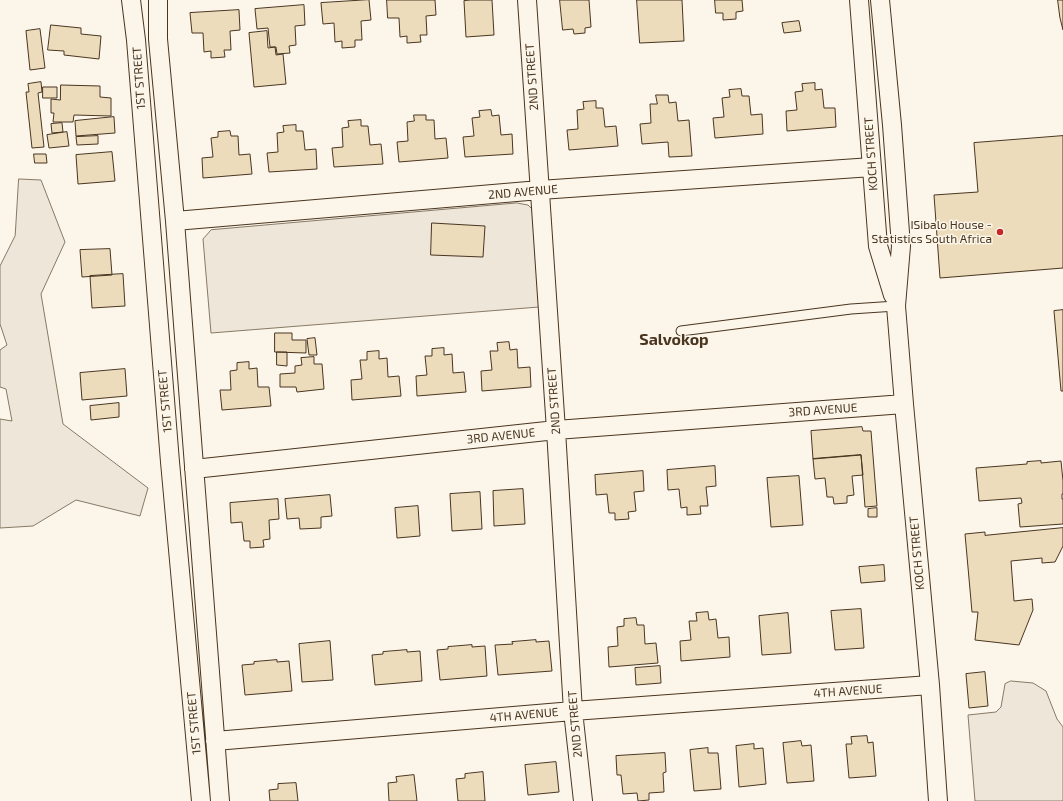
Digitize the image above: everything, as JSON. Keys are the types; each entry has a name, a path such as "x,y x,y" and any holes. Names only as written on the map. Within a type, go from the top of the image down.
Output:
{"street":[{"name":"1ST STREET","path":"131,0 136,40 170,462 201,801"},
{"name":"1ST STREET","path":"158,0 158,39 175,221 220,801"},
{"name":"2ND STREET","path":"527,0 573,711 583,801"},
{"name":"KOCH STREET","path":"859,0 878,246 896,306"},
{"name":"KOCH STREET","path":"880,0 892,125 901,246 896,306 930,685 938,801"},
{"name":"2ND AVENUE","path":"175,221 540,190 872,167"},
{"name":"3RD AVENUE","path":"194,469 556,430 904,404"},
{"name":"4TH AVENUE","path":"215,741 573,711 930,685"}],"lane":[{"path":"681,331 851,309 896,306"}],"shaded area":[{"path":"19,179 41,180 65,242 41,294 63,424 148,488 140,516 76,500 33,526 0,528 0,419 12,421 6,389 0,387 0,350 7,345 0,324 0,266 15,236"},
{"path":"517,203 528,205 533,210 539,307 211,333 203,239 211,230"},
{"path":"1011,681 1033,683 1046,691 1057,719 1063,727 1063,801 975,801 968,715 996,712 1001,707 1005,684"}],"building":[{"path":"369,0 371,20 361,21 362,40 355,40 355,47 342,48 342,41 335,42 334,23 323,24 321,3"},
{"path":"387,0 435,0 436,15 426,16 427,35 420,35 421,42 407,43 407,36 400,37 399,18 388,18"},
{"path":"492,0 494,35 466,37 464,1"},
{"path":"560,0 589,0 591,27 585,28 585,33 574,34 573,29 563,30"},
{"path":"637,0 682,0 684,41 640,43"},
{"path":"715,0 742,0 743,11 736,12 736,19 723,20 723,13 716,13"},
{"path":"1058,0 1063,0 1063,30 1060,18"},
{"path":"304,5 305,25 295,26 296,45 289,46 290,53 277,54 276,47 270,47 268,28 257,29 255,9"},
{"path":"239,10 240,30 230,31 231,50 224,50 225,57 211,58 211,51 204,52 203,33 192,33 190,13"},
{"path":"799,21 801,31 784,33 782,23"},
{"path":"51,25 81,28 81,34 101,36 99,59 64,55 64,51 48,50"},
{"path":"40,29 45,68 30,70 26,31"},
{"path":"267,31 268,48 275,47 276,55 283,54 286,84 254,87 249,33"},
{"path":"41,82 42,92 38,93 44,147 32,148 26,92 29,92 28,84"},
{"path":"815,83 815,90 822,89 824,108 835,108 836,127 787,131 786,111 797,110 795,92 803,91 802,84"},
{"path":"61,85 100,86 100,97 111,98 111,116 74,115 73,122 53,122 54,113 51,113 51,99 60,100"},
{"path":"43,87 57,87 57,98 43,98"},
{"path":"741,89 742,96 749,96 751,115 762,114 763,134 715,138 713,118 724,117 722,98 730,97 729,90"},
{"path":"656,95 668,95 669,103 676,102 678,121 689,120 692,156 669,157 668,142 642,144 640,124 651,123 650,104 657,104"},
{"path":"596,101 596,108 603,108 605,127 616,126 618,146 569,150 567,130 578,129 577,110 584,109 583,102"},
{"path":"491,110 492,116 499,115 501,135 512,134 513,154 465,157 463,137 474,136 472,118 480,117 479,111"},
{"path":"414,115 426,115 426,120 434,120 435,139 446,138 448,158 399,162 397,142 408,141 407,122 414,121"},
{"path":"114,117 115,133 76,136 75,121"},
{"path":"361,120 361,126 368,126 370,145 381,144 383,164 334,167 332,148 343,147 342,128 349,127 348,121"},
{"path":"62,123 63,132 52,133 51,124"},
{"path":"296,125 296,131 303,131 305,150 316,149 317,169 269,172 267,153 278,152 277,133 284,132 283,126"},
{"path":"230,131 231,136 238,136 239,155 250,154 252,174 203,178 202,158 213,157 211,138 218,137 218,132"},
{"path":"67,132 69,146 49,148 47,135"},
{"path":"98,136 98,144 77,145 76,137"},
{"name":"ISibalo House - Statistics South Africa","path":"1063,136 1063,268 940,278 934,195 978,192 974,143"},
{"path":"112,152 115,181 78,184 76,155"},
{"path":"34,154 46,154 47,163 35,163"},
{"path":"432,223 485,226 483,257 431,255"},
{"path":"110,249 112,275 82,277 80,250"},
{"path":"123,274 125,306 92,308 90,276"},
{"path":"1063,310 1063,391 1061,391 1054,311"},
{"path":"275,333 292,333 292,340 306,340 306,353 275,352"},
{"path":"315,338 317,355 309,355 307,339"},
{"path":"509,342 510,350 517,349 518,368 530,367 531,387 482,391 481,371 492,370 490,351 498,351 497,343"},
{"path":"444,348 444,355 452,354 453,373 464,372 466,392 417,396 416,376 427,375 425,356 432,356 432,349"},
{"path":"379,351 379,359 387,358 388,377 399,376 401,396 352,400 351,380 362,379 360,360 367,360 367,352"},
{"path":"277,352 287,352 287,366 277,365"},
{"path":"314,357 314,364 322,364 324,389 297,392 296,387 280,387 280,374 295,373 295,366 302,365 301,358"},
{"path":"249,362 249,369 257,368 258,387 269,387 271,406 222,410 220,390 231,390 230,371 237,370 237,363"},
{"path":"125,369 127,396 82,400 80,373"},
{"path":"119,403 119,417 91,420 90,406"},
{"path":"862,427 863,431 871,431 877,506 865,507 861,455 813,459 811,431"},
{"path":"861,455 863,475 852,476 854,495 847,496 847,503 834,504 833,497 827,497 825,478 815,479 813,459"},
{"path":"1041,461 1041,463 1061,461 1063,481 1063,524 1020,527 1018,504 1022,503 1021,498 979,501 976,468 1027,464 1027,462"},
{"path":"715,466 716,486 706,487 708,506 700,506 701,514 687,515 687,507 681,508 679,489 668,490 667,470"},
{"path":"643,471 644,491 634,492 636,511 628,512 629,519 615,520 615,513 609,513 607,494 596,495 595,475"},
{"path":"799,476 803,525 771,527 767,478"},
{"path":"523,489 525,524 494,526 493,491"},
{"path":"480,492 482,529 452,531 450,494"},
{"path":"330,495 332,516 321,517 321,528 300,529 299,518 287,519 285,499"},
{"path":"278,499 279,519 269,520 270,539 263,540 264,547 250,548 250,541 244,541 242,522 231,523 230,503"},
{"path":"418,506 420,536 397,538 395,508"},
{"path":"877,508 877,517 868,517 868,509"},
{"path":"1063,528 1063,546 1055,562 1042,563 1042,558 1011,561 1014,601 1032,599 1033,610 1019,645 975,640 978,612 972,612 965,534 985,532 985,535"},
{"path":"884,565 885,581 861,583 859,567"},
{"path":"861,609 864,648 835,650 831,611"},
{"path":"708,612 709,620 716,619 718,638 729,637 730,657 681,661 680,641 691,640 689,621 697,621 696,613"},
{"path":"788,613 791,653 762,655 759,616"},
{"path":"636,618 637,625 644,625 645,644 656,643 658,663 609,667 608,647 618,646 617,627 624,626 624,619"},
{"path":"536,640 536,642 549,641 552,671 498,675 495,645"},
{"path":"330,641 333,680 302,682 299,644"},
{"path":"472,645 472,647 485,646 487,676 440,680 437,650 448,649 448,647"},
{"path":"407,650 407,652 420,651 422,681 375,685 372,655 383,654 383,652"},
{"path":"277,660 277,662 289,661 292,691 245,695 242,665 254,664 254,662"},
{"path":"660,666 661,683 636,685 635,668"},
{"path":"985,672 988,706 969,708 966,674"},
{"path":"867,736 868,743 873,742 876,776 849,778 846,744 852,744 851,737"},
{"path":"801,741 802,746 811,745 814,781 787,783 783,743"},
{"path":"754,744 754,749 763,748 766,784 739,787 736,746"},
{"path":"708,748 708,753 718,753 721,789 694,791 690,750"},
{"path":"665,753 666,772 663,773 664,792 649,793 649,800 638,801 637,793 623,794 621,775 617,775 616,756"},
{"path":"556,762 559,792 528,795 525,765"},
{"path":"483,772 485,801 458,801 456,779 465,778 465,774"},
{"path":"414,775 417,801 389,801 388,783 397,782 396,777"},
{"path":"296,783 298,801 270,801 269,790 278,789 278,784"}],"place":[{"name":"ISibalo House - Statistics South Africa","path":"1000,232"}],"district":[{"name":"Salvokop","path":"674,340"}]}
